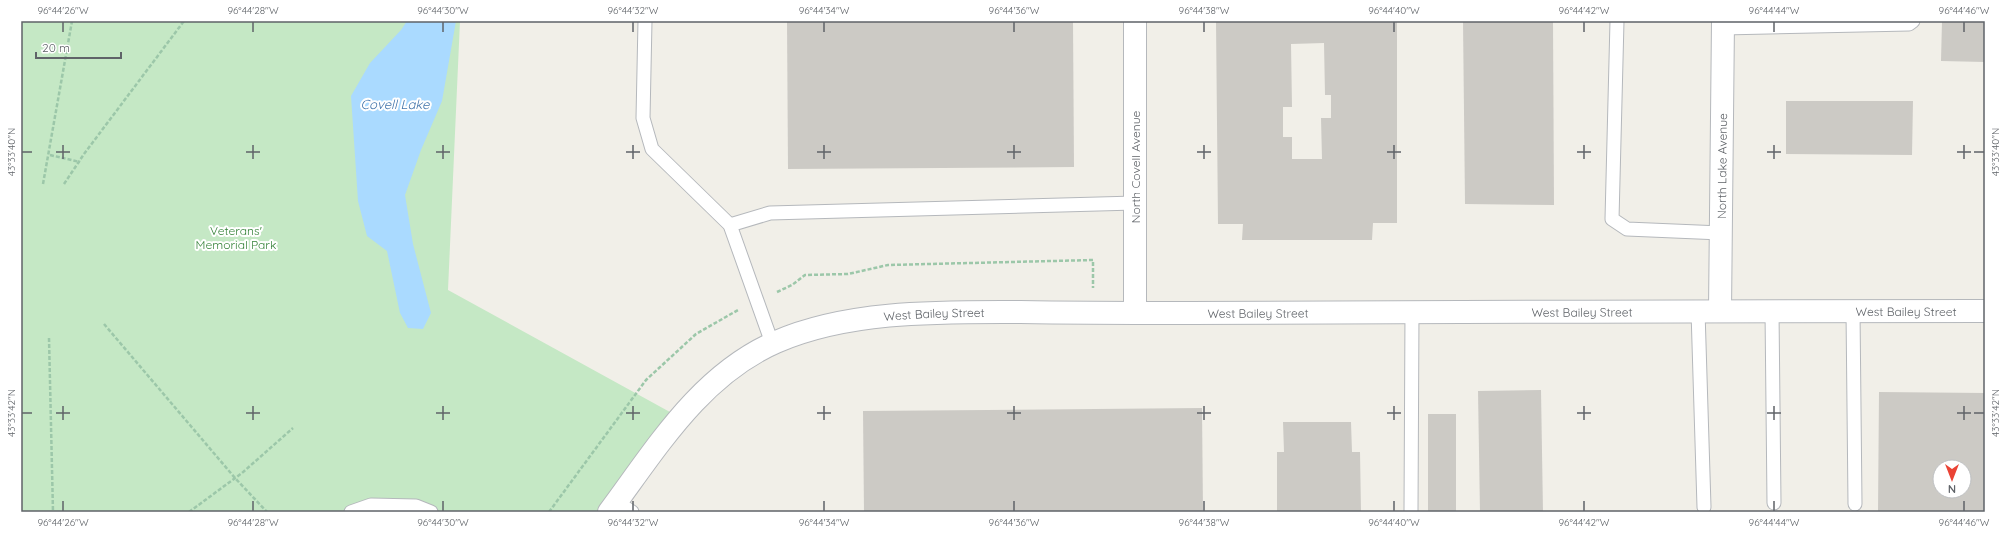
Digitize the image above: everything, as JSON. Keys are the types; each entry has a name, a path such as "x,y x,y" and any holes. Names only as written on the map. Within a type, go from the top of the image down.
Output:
{"street":[{"name":"North Covell Avenue","path":"1135,21 1135,313"},
{"name":"North Lake Avenue","path":"1720,311 1723,24"},
{"name":"West Bailey Street","path":"619,508 679,417 719,377 772,343 804,331 868,318 968,312 1985,311"}],"lane":[{"path":"645,21 643,118 652,150 730,225 772,343"},
{"path":"1617,21 1612,219 1627,230 1721,233"},
{"path":"1723,24 1909,24 1913,21"},
{"path":"730,225 770,213 1135,203"},
{"path":"1698,311 1704,507"},
{"path":"1772,311 1774,503"},
{"path":"1853,311 1854,504"},
{"path":"1411,512 1412,312"},
{"path":"351,512 371,505 416,506 431,512"}],"path":[{"path":"43,184 50,155 72,21"},
{"path":"64,184 84,154 184,21"},
{"path":"50,155 80,162"},
{"path":"104,324 235,478 267,512"},
{"path":"49,338 53,512"},
{"path":"189,512 235,478 292,428"}],"green space":[{"name":"Veterans' Memorial Park","path":"21,21 460,21 448,290 679,417 609,512 21,512"}],"water":[{"name":"Covell Lake","path":"407,21 456,21 442,101 421,150 405,195 413,244 431,313 423,329 408,328 400,313 387,251 367,236 358,201 351,96 370,63 401,30"}],"building":[{"path":"787,21 1073,21 1074,167 788,169"},
{"path":"1216,21 1397,21 1397,223 1373,223 1372,240 1242,240 1243,224 1218,224","holes":["1324,43 1325,95 1331,95 1331,118 1321,118 1322,159 1292,159 1292,137 1283,137 1283,107 1292,107 1291,44"]},
{"path":"1463,21 1553,21 1554,205 1465,204"},
{"path":"1942,21 1985,21 1985,62 1941,61"},
{"path":"1786,101 1913,101 1912,155 1786,154"},
{"path":"1541,390 1543,512 1480,512 1478,391"},
{"path":"1879,392 1985,393 1985,512 1878,512"},
{"path":"1202,408 1203,512 864,512 863,411"},
{"path":"1428,414 1456,414 1456,512 1428,512"},
{"path":"1283,422 1351,422 1352,452 1360,452 1361,512 1277,512 1277,452 1284,452"}]}
